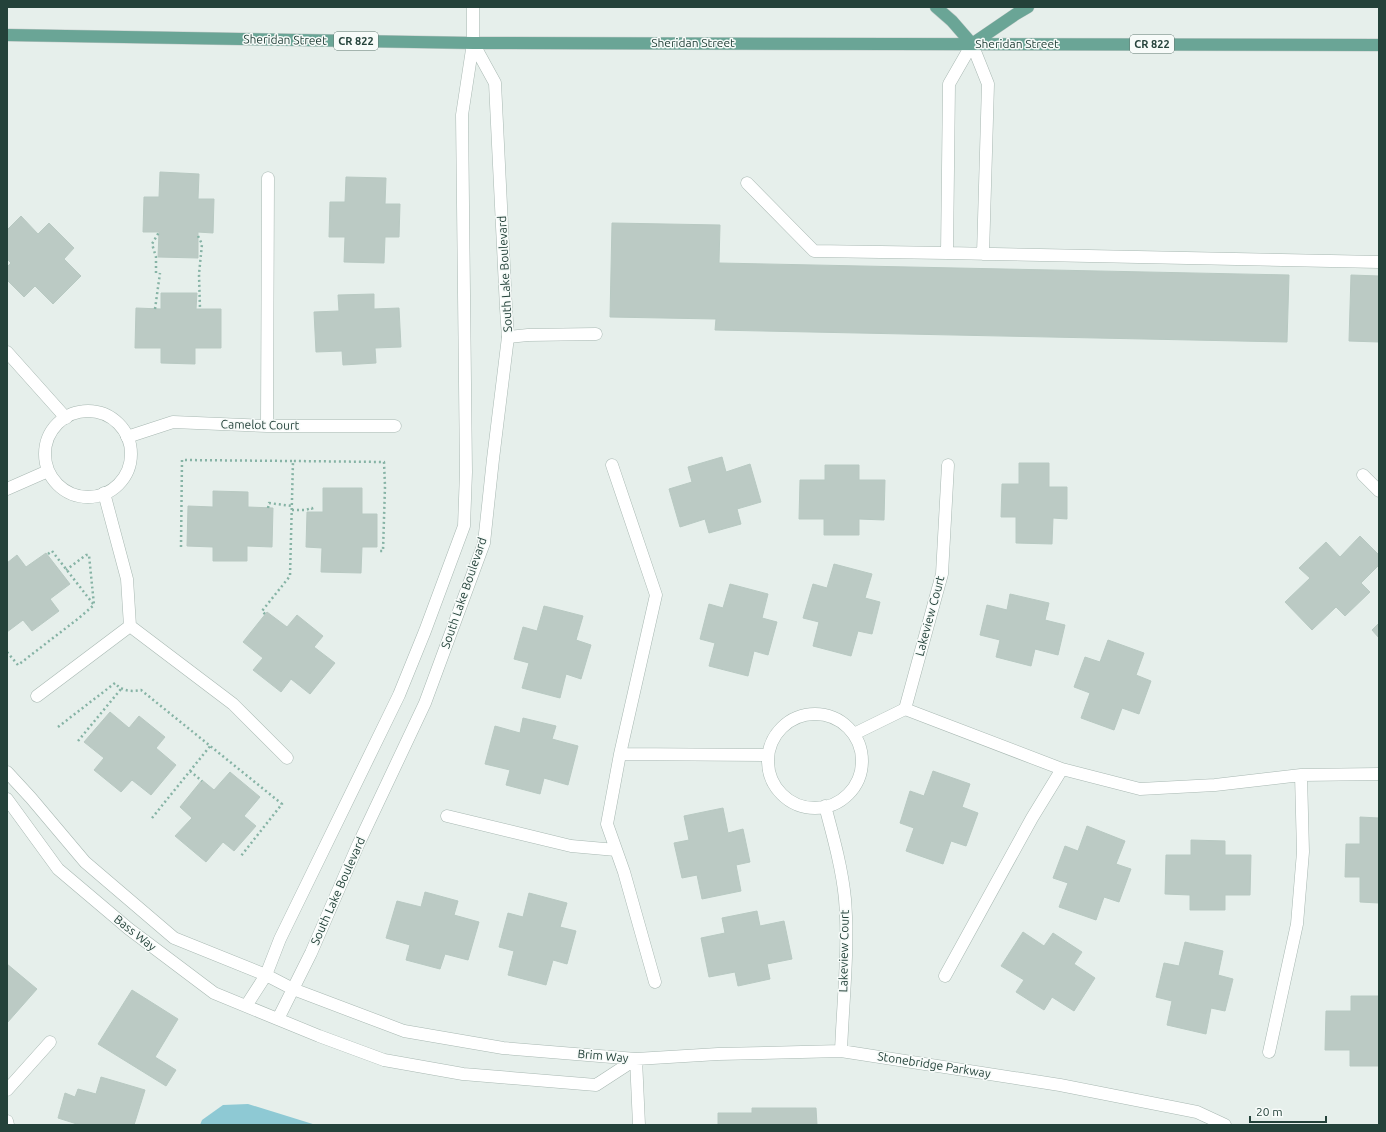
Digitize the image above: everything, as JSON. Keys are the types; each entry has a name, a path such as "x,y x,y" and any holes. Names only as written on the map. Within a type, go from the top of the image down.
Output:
{"main road":[{"path":"936,7 952,21 972,44 1028,7"},
{"name":"Sheridan Street","path":"7,35 473,43 1379,45"}],"street":[{"name":"South Lake Boulevard","path":"246,1006 266,975 280,939 399,695 425,631 464,526 466,472 462,115 473,43 473,7"},
{"name":"South Lake Boulevard","path":"278,1019 311,953 358,845 425,703 484,543 508,337 496,83 473,43"},
{"path":"947,253 949,84 972,44"},
{"path":"972,44 988,84 983,254"},
{"path":"267,426 268,178"},
{"path":"747,183 814,251 1379,262"},
{"path":"508,337 528,334 596,334"},
{"path":"7,352 66,418"},
{"path":"87,411 104,414 118,423 127,437 131,454 128,470 118,484 104,494 88,497 71,494 57,485 48,471 44,455 48,438 56,424 71,414 87,411"},
{"name":"Camelot Court","path":"127,437 173,422 267,426 395,426"},
{"path":"612,464 656,596 620,754 607,824 624,872 655,982"},
{"name":"Lakeview Court","path":"905,710 942,574 948,465"},
{"path":"7,489 48,471"},
{"path":"1363,475 1379,491"},
{"path":"104,494 127,579 130,626 233,704 287,758"},
{"path":"37,696 130,626"},
{"path":"854,734 905,710 1062,769 1140,789 1215,785 1301,775 1379,774"},
{"path":"812,714 828,716 843,723 854,734 861,748 862,763 859,778 851,791 839,801 825,806 810,807 796,803 783,795 774,784 769,770 768,755 773,740 783,727 796,718 812,714"},
{"path":"620,754 768,755"},
{"path":"945,976 1032,818 1062,769"},
{"name":"Bass Way","path":"7,772 85,862 174,938 266,975 293,989"},
{"path":"1269,1052 1297,924 1303,852 1301,775"},
{"name":"Bass Way","path":"7,799 58,869 129,929 214,993 294,1026"},
{"name":"Lakeview Court","path":"825,806 845,897 847,929 841,1051"},
{"path":"447,816 571,846 616,850"},
{"name":"Brim Way","path":"293,989 404,1031 502,1048 636,1059"},
{"name":"Brim Way","path":"294,1026 384,1060 463,1074 596,1086 636,1059"},
{"path":"7,1090 50,1042"},
{"name":"Stonebridge Parkway","path":"636,1059 718,1054 841,1051 1060,1085 1197,1112 1225,1125"},
{"path":"636,1059 639,1125"},
{"path":"7,1121 8,1125"}],"path":[{"path":"156,273 156,257 152,244 158,232"},
{"path":"198,236 202,244 199,274 200,309"},
{"path":"155,309 160,273"},
{"path":"181,547 182,460 384,462 385,486 383,551 378,551"},
{"path":"265,614 262,611 290,576 293,461"},
{"path":"268,508 269,504 292,506"},
{"path":"292,510 305,510 312,508 313,512"},
{"path":"48,554 52,551 94,605"},
{"path":"66,570 86,555 89,555 94,605"},
{"path":"7,652 18,665 94,605"},
{"path":"58,727 115,683 121,689 141,690 211,745 282,804 241,856"},
{"path":"78,741 121,689"},
{"path":"152,818 211,745"},
{"path":"190,771 202,781"}],"water":[{"path":"248,1104 316,1125 200,1125 202,1120 223,1105"}],"building":[{"path":"160,172 199,174 198,199 214,199 213,233 198,232 198,258 158,257 159,232 143,232 144,197 159,197"},
{"path":"346,177 386,178 385,204 400,204 399,237 385,237 384,263 344,262 345,237 329,237 330,202 345,202"},
{"path":"21,216 38,234 49,223 74,248 64,259 81,276 53,304 35,286 24,297 7,280 7,267 11,263 7,259 7,230"},
{"path":"612,223 720,225 719,263 1289,275 1287,342 715,330 716,319 610,317"},
{"path":"1351,275 1379,276 1379,342 1349,341"},
{"path":"161,293 197,293 196,309 221,309 221,348 195,348 195,364 161,363 161,348 135,348 136,308 161,309"},
{"path":"374,294 374,309 399,308 401,347 375,348 376,363 343,365 342,351 316,352 314,312 339,311 338,295"},
{"path":"722,457 726,472 750,464 761,502 737,509 741,524 709,533 705,519 680,527 669,489 692,482 688,467"},
{"path":"1019,463 1049,463 1049,487 1067,487 1067,519 1053,518 1052,544 1016,543 1016,517 1001,517 1002,484 1019,484"},
{"path":"825,465 859,465 859,480 885,480 884,520 859,519 859,535 824,535 824,519 799,519 800,480 825,480"},
{"path":"323,488 362,488 362,514 377,514 377,547 362,547 361,573 321,572 322,548 306,547 307,512 323,512"},
{"path":"213,491 248,492 248,507 273,508 272,547 247,546 247,561 213,561 213,547 187,546 188,506 213,507"},
{"path":"1360,536 1379,555 1379,565 1361,583 1370,592 1345,616 1336,607 1312,630 1285,602 1310,578 1299,568 1326,542 1340,557"},
{"path":"46,553 70,584 50,599 59,611 32,631 23,620 7,632 7,563 17,555 26,567"},
{"path":"834,564 872,574 865,598 880,602 872,634 858,631 851,656 813,646 819,622 803,618 813,584 827,588"},
{"path":"730,584 768,594 762,618 777,622 768,655 754,651 748,676 709,666 715,643 700,639 709,604 723,608"},
{"path":"1010,594 1049,603 1045,620 1065,625 1058,655 1035,649 1031,666 996,657 1000,640 980,635 987,605 1007,610"},
{"path":"544,606 583,616 576,640 591,645 581,679 566,674 560,698 522,688 529,663 514,659 523,627 537,631"},
{"path":"267,612 287,627 297,615 323,636 314,647 335,663 310,694 291,679 281,692 253,670 263,658 243,642"},
{"path":"1379,623 1379,638 1372,630"},
{"path":"1108,640 1144,653 1136,675 1151,681 1139,714 1122,708 1114,730 1081,718 1090,693 1074,687 1085,657 1100,662"},
{"path":"110,712 129,728 139,716 165,737 156,748 176,765 151,795 132,780 121,792 94,770 104,758 84,742"},
{"path":"523,718 556,726 552,739 578,746 568,785 544,778 540,794 506,785 510,770 485,764 495,726 520,733"},
{"path":"933,771 970,784 962,807 978,813 966,846 951,841 943,864 906,851 914,828 900,823 910,791 924,796"},
{"path":"230,772 260,797 244,816 256,826 234,851 223,842 206,862 175,836 192,818 180,807 202,780 214,790"},
{"path":"723,808 728,833 743,829 750,862 736,865 741,891 702,899 697,875 682,878 674,843 689,840 684,816"},
{"path":"1360,817 1379,818 1379,903 1360,902 1360,877 1345,877 1346,844 1360,844"},
{"path":"1087,826 1125,841 1116,864 1131,869 1119,902 1104,897 1096,920 1059,907 1068,883 1053,878 1065,846 1078,851"},
{"path":"1191,840 1225,841 1225,855 1251,855 1250,895 1225,895 1225,910 1190,910 1190,895 1165,894 1166,855 1191,855"},
{"path":"425,892 458,901 454,915 479,922 468,960 445,954 440,969 406,960 410,945 386,938 397,901 421,907"},
{"path":"529,893 567,903 560,927 576,931 567,964 553,960 546,985 508,975 514,951 499,947 508,913 523,917"},
{"path":"757,911 760,926 784,921 792,959 767,964 770,979 738,986 735,972 709,977 701,938 725,933 722,918"},
{"path":"1023,932 1044,946 1053,933 1082,952 1074,964 1095,978 1074,1011 1052,997 1044,1010 1016,992 1024,980 1001,966"},
{"path":"1185,942 1223,951 1218,975 1233,979 1225,1011 1211,1008 1206,1034 1167,1025 1172,1001 1156,997 1164,963 1179,966"},
{"path":"7,964 37,989 7,1023"},
{"path":"132,990 178,1019 155,1057 176,1070 166,1086 98,1044"},
{"path":"1351,996 1379,996 1379,1066 1350,1066 1350,1050 1325,1050 1326,1011 1351,1011"},
{"path":"101,1077 145,1090 134,1125 80,1125 58,1118 65,1093 75,1097 78,1089 96,1094"},
{"path":"752,1108 816,1108 817,1125 718,1125 718,1113 752,1113"}]}
